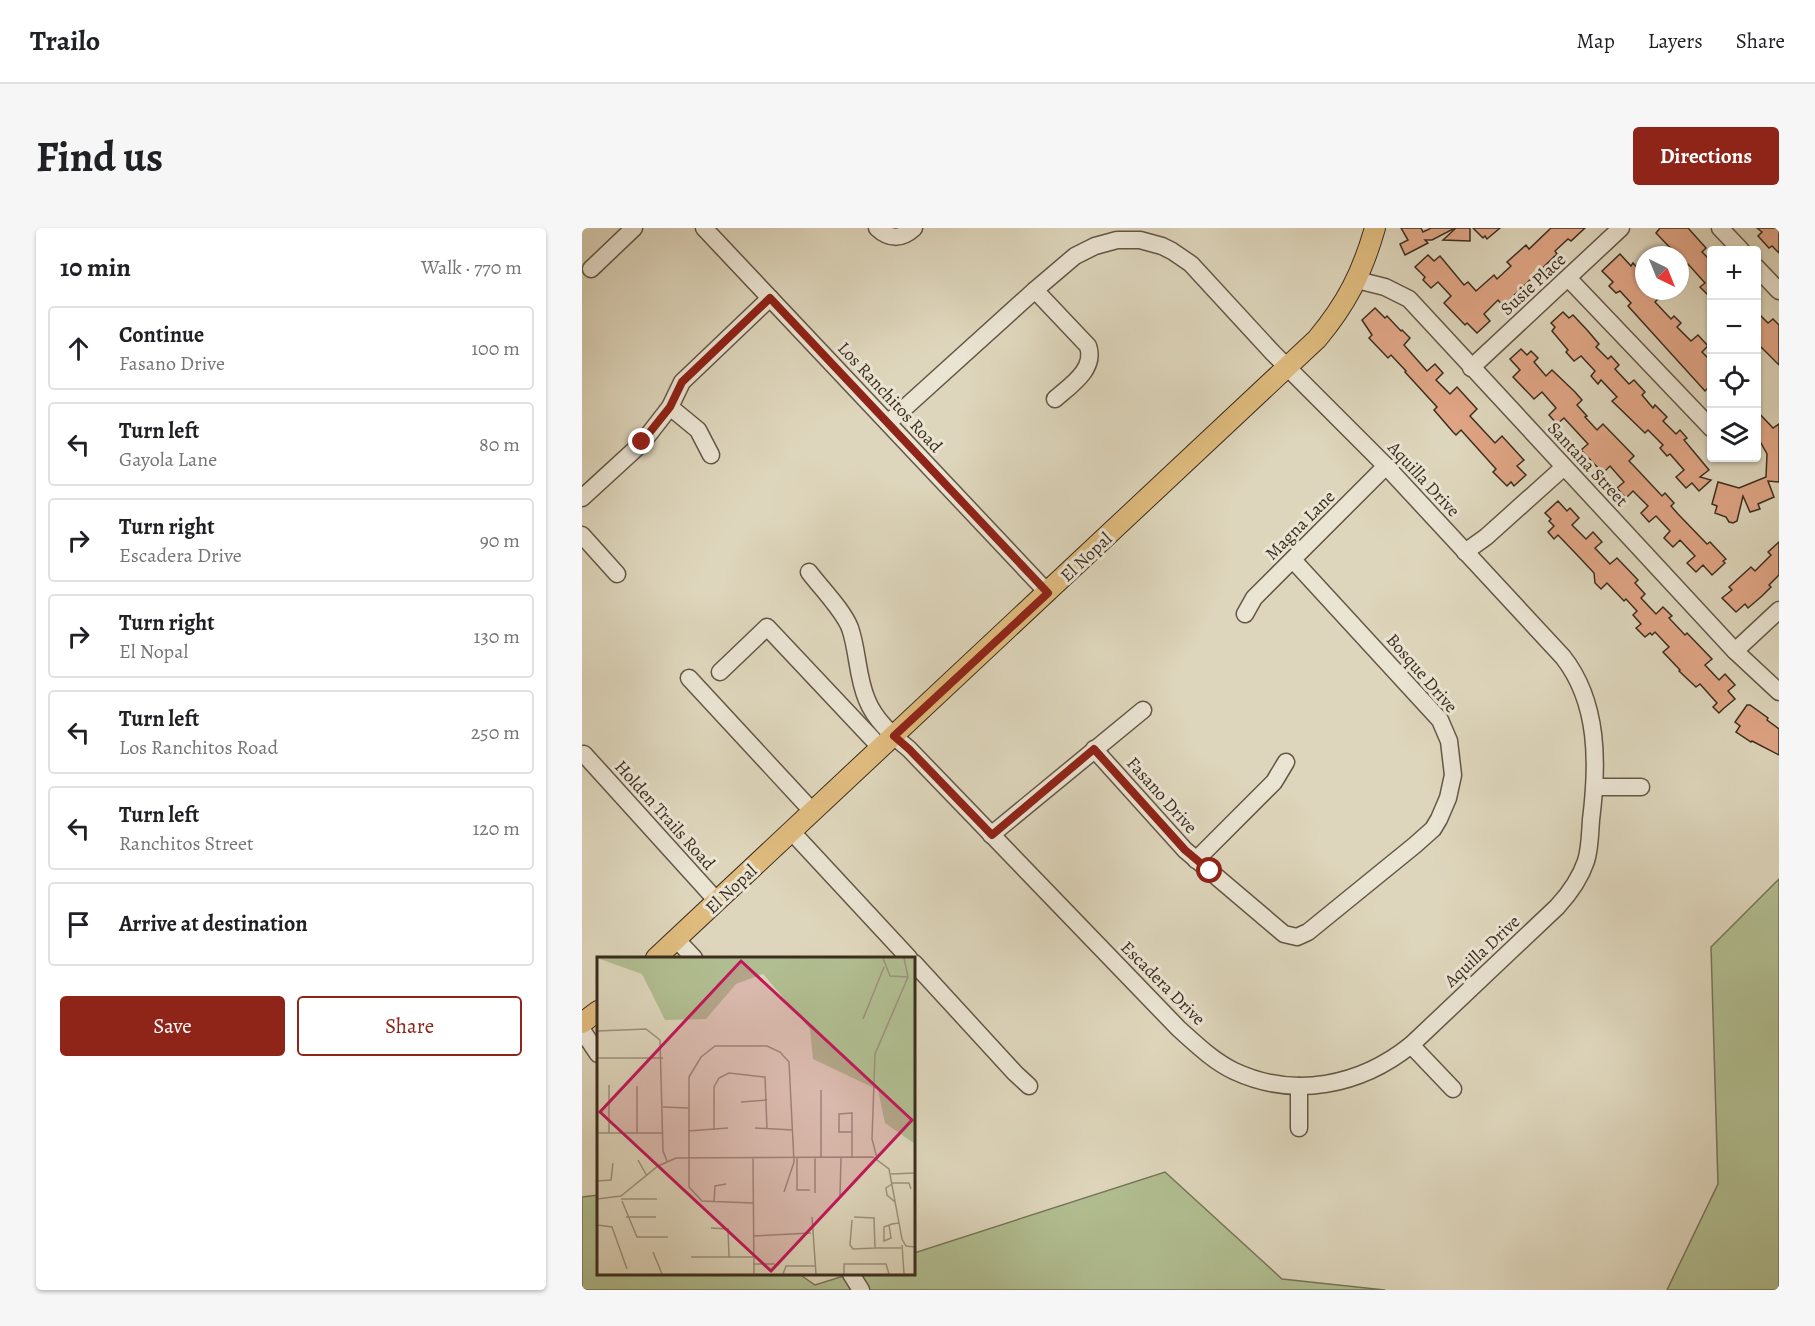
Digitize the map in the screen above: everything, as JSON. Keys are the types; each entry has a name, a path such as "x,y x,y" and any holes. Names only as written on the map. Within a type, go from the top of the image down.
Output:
{"main road":[{"name":"El Nopal","path":"658,957 1317,339 1334,319 1358,280 1375,228"},
{"path":"582,1023 597,1012"}],"street":[{"path":"591,269 634,228"},
{"name":"Los Ranchitos Road","path":"704,228 1048,593"},
{"path":"877,228 890,237 901,237 914,228"},
{"name":"Susie Place","path":"1471,368 1621,228"},
{"path":"1720,228 1737,246"},
{"name":"Aquilla Drive","path":"888,423 1035,290 1076,256 1095,246 1117,240 1151,243 1173,251 1191,264 1273,353 1386,466 1563,657 1577,678 1591,718 1595,787 1587,858 1580,876 1557,908 1411,1045"},
{"path":"1761,272 1779,291"},
{"path":"1569,278 1707,424"},
{"name":"Santana Street","path":"1358,280 1385,287 1409,299 1735,651 1779,692"},
{"path":"1035,290 1088,346 1091,354 1084,372 1055,399"},
{"path":"582,498 642,442 670,407 682,382 770,298"},
{"path":"670,407 698,430 711,455"},
{"name":"Magna Lane","path":"1245,614 1254,598 1386,466"},
{"path":"1465,552 1486,537 1564,467"},
{"path":"582,535 617,574"},
{"name":"Bosque Drive","path":"1284,934 1297,937 1308,932 1433,829 1444,809 1453,775 1449,741 1440,720 1293,560"},
{"path":"809,572 849,626 867,700 887,742"},
{"path":"1735,651 1779,610"},
{"path":"720,672 767,627 887,742"},
{"path":"689,678 813,812"},
{"path":"992,835 1143,710"},
{"name":"Escadera Drive","path":"887,742 909,749 1179,1029 1222,1064 1248,1077 1263,1081 1299,1086 1329,1084 1359,1076 1386,1063 1411,1045"},
{"name":"Fasano Drive","path":"1094,749 1185,850 1284,934"},
{"name":"Holden Trails Road","path":"584,754 717,901"},
{"path":"1196,860 1274,782 1286,762"},
{"path":"1595,787 1641,787"},
{"path":"792,832 908,957"},
{"path":"677,940 693,957"},
{"path":"915,964 1029,1086"},
{"path":"582,1030 597,1052"},
{"path":"1411,1045 1453,1089"},
{"path":"1299,1086 1299,1128"},
{"path":"852,1275 861,1290"}],"green space":[{"path":"1779,879 1779,1290 1667,1290 1718,1184 1711,947"},
{"path":"1165,1172 1282,1279 1385,1290 582,1290 582,1197 597,1195 597,1275 800,1275 815,1285 847,1275 915,1275 915,1253"}],"building":[{"path":"1401,228 1421,228 1423,232 1431,228 1455,228 1432,240 1425,240 1428,243 1405,255 1400,244 1408,240"},
{"path":"1456,228 1470,228 1470,241 1443,240"},
{"path":"1473,228 1500,228 1487,239"},
{"path":"1551,228 1585,228 1555,251 1557,254 1503,306 1498,300 1484,314 1490,321 1477,333 1467,323 1465,325 1444,303 1451,296 1438,282 1431,288 1423,280 1425,277 1415,267 1428,255 1434,261 1440,256 1464,285 1468,282 1476,291 1494,275 1497,279 1511,266 1507,262 1526,245 1529,249"},
{"path":"1660,228 1688,228 1706,248 1702,252 1707,257 1707,294 1700,287 1705,283 1689,265 1689,246 1668,246 1656,233"},
{"path":"1757,228 1779,228 1779,253 1772,246 1769,248 1758,236 1762,232"},
{"path":"1620,254 1631,266 1633,263 1635,265 1635,300 1657,300 1655,302 1671,319 1674,316 1681,323 1677,327 1691,341 1698,335 1707,345 1702,352 1707,357 1707,389 1705,391 1628,306 1631,303 1620,291 1616,293 1609,286 1613,282 1602,271"},
{"path":"1375,308 1410,338 1404,345 1427,371 1435,364 1443,373 1436,380 1450,394 1457,387 1477,409 1470,416 1495,443 1502,436 1524,460 1517,466 1526,475 1514,486 1511,482 1507,486 1493,472 1496,469 1461,430 1456,435 1453,432 1434,410 1437,407 1406,371 1391,355 1388,358 1369,338 1372,335 1362,320"},
{"path":"1563,312 1569,318 1573,315 1599,344 1596,347 1608,359 1611,356 1619,365 1615,369 1629,384 1634,380 1645,392 1642,395 1653,408 1655,405 1667,417 1663,421 1676,434 1680,430 1687,438 1684,440 1709,470 1700,477 1711,480 1699,491 1692,483 1686,488 1676,477 1684,470 1670,454 1667,456 1660,448 1663,445 1648,430 1645,433 1612,401 1617,397 1601,380 1598,384 1591,376 1595,371 1581,356 1574,361 1566,352 1568,350 1552,331 1555,327 1551,323"},
{"path":"1761,316 1768,323 1773,319 1779,325 1779,365 1761,347"},
{"path":"1521,349 1527,355 1531,351 1538,358 1534,362 1546,376 1552,370 1575,392 1582,400 1577,405 1587,416 1585,417 1597,430 1603,424 1634,456 1629,461 1662,496 1665,493 1674,503 1671,506 1678,514 1707,544 1710,542 1726,559 1723,561 1725,563 1712,575 1703,565 1696,572 1687,563 1695,556 1680,540 1673,547 1664,538 1670,531 1656,516 1649,522 1641,513 1648,506 1633,491 1626,498 1617,488 1624,482 1610,466 1603,473 1581,450 1588,444 1564,418 1557,424 1549,415 1556,408 1542,392 1534,399 1513,377 1520,370 1510,359"},
{"path":"1761,415 1773,428 1779,424 1779,482 1768,481 1774,497 1758,504 1760,509 1750,512 1743,496 1737,521 1733,523 1729,522 1726,517 1715,513 1717,506 1712,504 1718,482 1739,488 1766,477 1767,454 1761,443"},
{"path":"1558,501 1567,511 1570,508 1579,518 1572,525 1586,539 1593,532 1602,542 1595,548 1610,564 1617,558 1638,580 1635,583 1645,594 1641,598 1656,614 1663,607 1672,616 1669,618 1685,635 1687,633 1712,659 1705,665 1719,680 1725,674 1735,685 1728,691 1735,699 1719,713 1713,707 1717,703 1700,684 1696,687 1663,652 1669,647 1655,632 1645,637 1636,628 1641,624 1633,615 1637,611 1626,599 1624,601 1607,583 1601,589 1595,583 1594,573 1558,535 1554,539 1548,532 1554,526 1545,513"},
{"path":"1779,542 1779,575 1762,596 1748,608 1745,604 1736,612 1722,598 1732,590 1729,587 1751,567 1755,571 1771,555 1768,552"},
{"path":"1747,705 1768,718 1767,720 1779,729 1779,755 1736,732 1740,726 1735,722"}],"route":[{"path":"642,442 670,407 682,382 770,298 1048,593 894,736 992,835 1094,749 1185,850 1210,871"}]}
